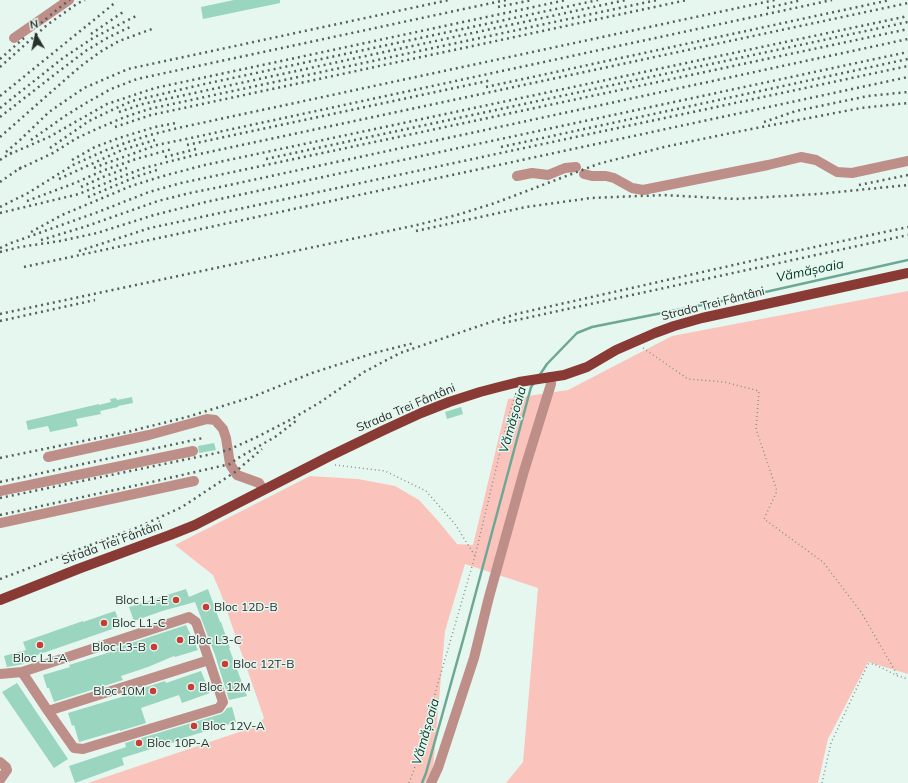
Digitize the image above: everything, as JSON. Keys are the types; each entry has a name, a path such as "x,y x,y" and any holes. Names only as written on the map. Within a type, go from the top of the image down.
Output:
{"main road":[{"name":"Strada Trei Fântâni","path":"0,600 201,522 330,456 421,413 449,402 519,382 564,375 587,367 616,350 638,340 674,326 702,318 908,273"}],"street":[{"path":"14,38 69,0"},
{"path":"517,176 532,173 548,175 565,168 580,171 592,176 606,176 614,178 632,188 643,190 768,165 800,157 816,160 837,172 852,173 908,161"},
{"path":"431,783 438,768 474,658 489,597 522,478 551,384 548,378"},
{"path":"48,457 149,435 207,419 215,420 223,429 230,464 237,475 259,483 263,490"},
{"path":"0,491 193,451"},
{"path":"0,523 194,481"},
{"path":"0,674 22,672 189,617 196,622 223,702 219,708 83,749 74,748 22,672"},
{"path":"48,711 209,660"},
{"path":"0,762 6,767 7,770 0,780"}],"path":[{"path":"638,340 642,348 688,379 724,382 759,391 756,429 777,491 764,519 823,562 861,612 898,676"},
{"path":"409,783 475,556 519,382"},
{"path":"330,456 334,464 385,471 426,491 454,524 475,556"},
{"path":"822,783 831,743 868,664 874,664 898,676 908,679"}],"shaded area":[{"path":"908,291 908,674 868,662 828,739 818,783 506,783 523,762 538,588 465,564 445,631 433,769 425,783 88,783 257,726 264,718 213,575 175,545 310,476 358,479 395,486 419,500 457,544 473,545 508,399 568,390 672,336"}],"building":[{"path":"234,0 280,0 280,3 203,19 201,7"},
{"path":"132,397 133,403 100,411 101,414 76,419 78,426 50,432 48,426 28,430 26,421 111,402 110,399 116,398 117,400"},
{"path":"461,407 463,414 447,419 445,412"},
{"path":"214,443 216,450 199,453 198,446"},
{"path":"186,589 189,597 208,589 247,696 229,700 215,655 195,602 162,611 134,621 129,607"},
{"path":"115,611 121,626 23,660 24,664 7,667 4,656 26,650 23,642"},
{"path":"186,625 198,650 175,657 174,656 121,676 123,680 54,702 49,688 47,688 43,675 117,650 116,648"},
{"path":"201,671 210,693 182,703 179,695 141,708 146,723 79,742 74,725 72,726 68,713 138,692 137,690 165,681 166,683"},
{"path":"17,683 68,759 54,768 2,692"},
{"path":"232,707 236,722 122,758 124,765 75,783 69,766 126,747 125,743 221,714 227,708"}],"waterway":[{"name":"Vămășoaia","path":"539,376 547,364 577,333 592,327 752,295 908,260"},
{"name":"Vămășoaia","path":"422,783 465,633 531,387 534,383"}],"railway":[{"path":"41,23 70,0"},
{"path":"0,67 47,25 78,3 85,0"},
{"path":"6,152 49,112 84,88 128,69 449,0"},
{"path":"31,140 86,103 111,89 137,79 506,0"},
{"path":"498,7 532,0"},
{"path":"10,154 49,137 107,104 155,88 566,0"},
{"path":"50,148 89,121 132,101 200,85 598,0"},
{"path":"119,112 143,104 626,0"},
{"path":"19,169 53,153 77,138 125,117 149,109 657,0"},
{"path":"115,127 151,115 687,0"},
{"path":"0,207 28,193 73,165 104,151 150,135 775,0"},
{"path":"767,8 802,0"},
{"path":"94,168 157,145 832,0"},
{"path":"486,87 890,0"},
{"path":"0,96 116,2"},
{"path":"0,213 79,194 144,168 195,155 908,3"},
{"path":"91,34 123,12"},
{"path":"0,108 63,58 93,38 136,16"},
{"path":"31,232 62,215 131,186 205,165 908,16"},
{"path":"266,159 908,22"},
{"path":"0,117 87,50 130,27"},
{"path":"0,137 81,66 100,52 119,41 152,29"},
{"path":"0,248 149,192 181,183 908,29"},
{"path":"0,59 24,38"},
{"path":"41,240 84,227 158,201 190,193 908,39"},
{"path":"0,252 97,233 154,215 206,202 908,52"},
{"path":"501,147 908,59"},
{"path":"79,251 150,228 908,66"},
{"path":"24,267 908,77"},
{"path":"187,145 492,80"},
{"path":"764,122 796,111 868,96 908,92"},
{"path":"0,314 417,225 495,203 598,164 664,147 861,108 908,103"},
{"path":"72,160 95,147 119,138 155,127 176,123"},
{"path":"59,179 122,150 155,140"},
{"path":"27,201 102,171 136,159 172,149"},
{"path":"165,157 196,149"},
{"path":"0,160 14,151"},
{"path":"0,182 23,166"},
{"path":"81,187 127,168"},
{"path":"88,197 138,176 157,170"},
{"path":"859,185 908,175"},
{"path":"416,231 526,207 591,198 664,195 735,199 818,194 908,185"},
{"path":"0,498 228,450 288,421 319,403 364,372 400,353 516,314 908,227"},
{"path":"503,323 908,235"},
{"path":"0,321 95,300"},
{"path":"0,458 127,432 187,417 252,397 312,373 374,353 414,343"},
{"path":"0,515 230,464 275,437 296,421"},
{"path":"0,482 203,438"},
{"path":"0,579 141,526 182,507 235,472 262,449"}],"place":[{"name":"Bloc L1-E","path":"176,600"},
{"name":"Bloc 12D-B","path":"206,607"},
{"name":"Bloc L1-C","path":"104,623"},
{"name":"Bloc L3-C","path":"180,640"},
{"name":"Bloc L1-A","path":"40,645"},
{"name":"Bloc L3-B","path":"154,647"},
{"name":"Bloc 12T-B","path":"225,664"},
{"name":"Bloc 12M","path":"191,687"},
{"name":"Bloc 10M","path":"153,691"},
{"name":"Bloc 12V-A","path":"194,726"},
{"name":"Bloc 10P-A","path":"139,743"}]}
